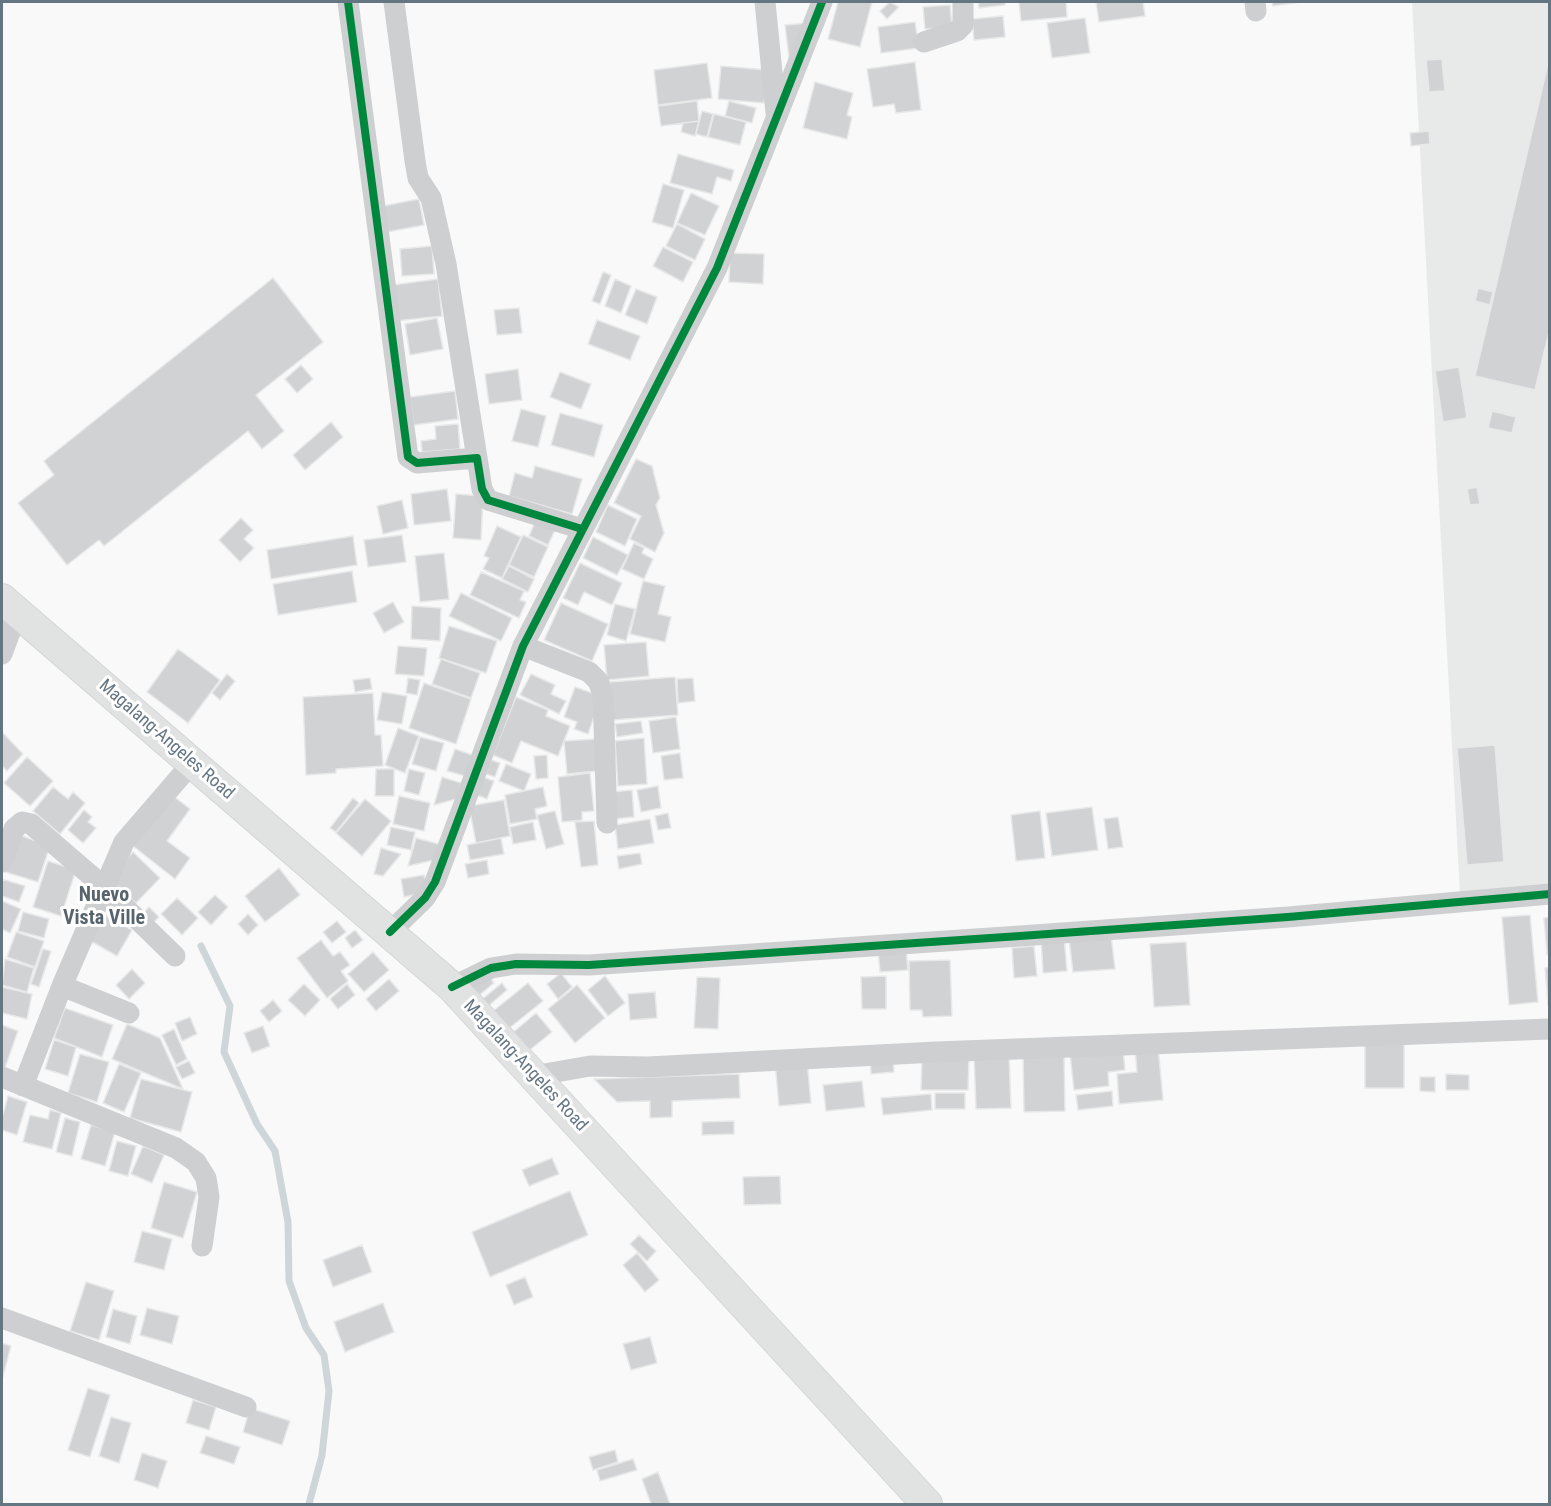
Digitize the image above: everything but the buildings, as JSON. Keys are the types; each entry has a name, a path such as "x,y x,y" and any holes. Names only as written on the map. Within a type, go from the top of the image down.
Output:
{"main road":[{"name":"Magalang-Angeles Road","path":"9,606 452,987 927,1504"}],"street":[{"path":"348,2 408,457 417,463 477,458"},
{"path":"394,2 418,178 430,198 446,264 482,489 488,500 582,529"},
{"path":"765,2 776,117"},
{"path":"390,932 425,898 435,882 523,646 717,268 822,2"},
{"path":"924,42 957,31 963,25 963,2"},
{"path":"2,654 9,606"},
{"path":"523,646 589,672 598,681 603,694 607,823"},
{"path":"23,1086 103,886 124,842 192,763"},
{"path":"2,862 14,829 22,822 32,824 103,886 175,956"},
{"path":"452,987 491,968 516,964 589,965 1288,917 1550,894"},
{"path":"62,986 129,1013"},
{"path":"533,1076 590,1066 648,1067 936,1052 1550,1029"},
{"path":"2,1077 176,1148 196,1162 206,1178 209,1197 202,1246"},
{"path":"2,1318 246,1407"}],"shaded area":[{"path":"1412,2 1549,2 1549,886 1460,894"}],"waterway":[{"path":"201,946 230,1006 224,1052 257,1124 275,1151 288,1222 289,1281 306,1328 324,1355 329,1391 322,1455 309,1504"}],"cycle path":[{"path":"348,2 408,457 417,463 477,458 482,489 488,500 582,529"},
{"path":"390,932 425,898 435,882 523,646 717,268 822,2"},
{"path":"452,987 491,968 516,964 589,965 1020,936 1288,917 1550,894"}],"district":[{"name":"Nuevo Vista Ville","path":"104,908"}]}
